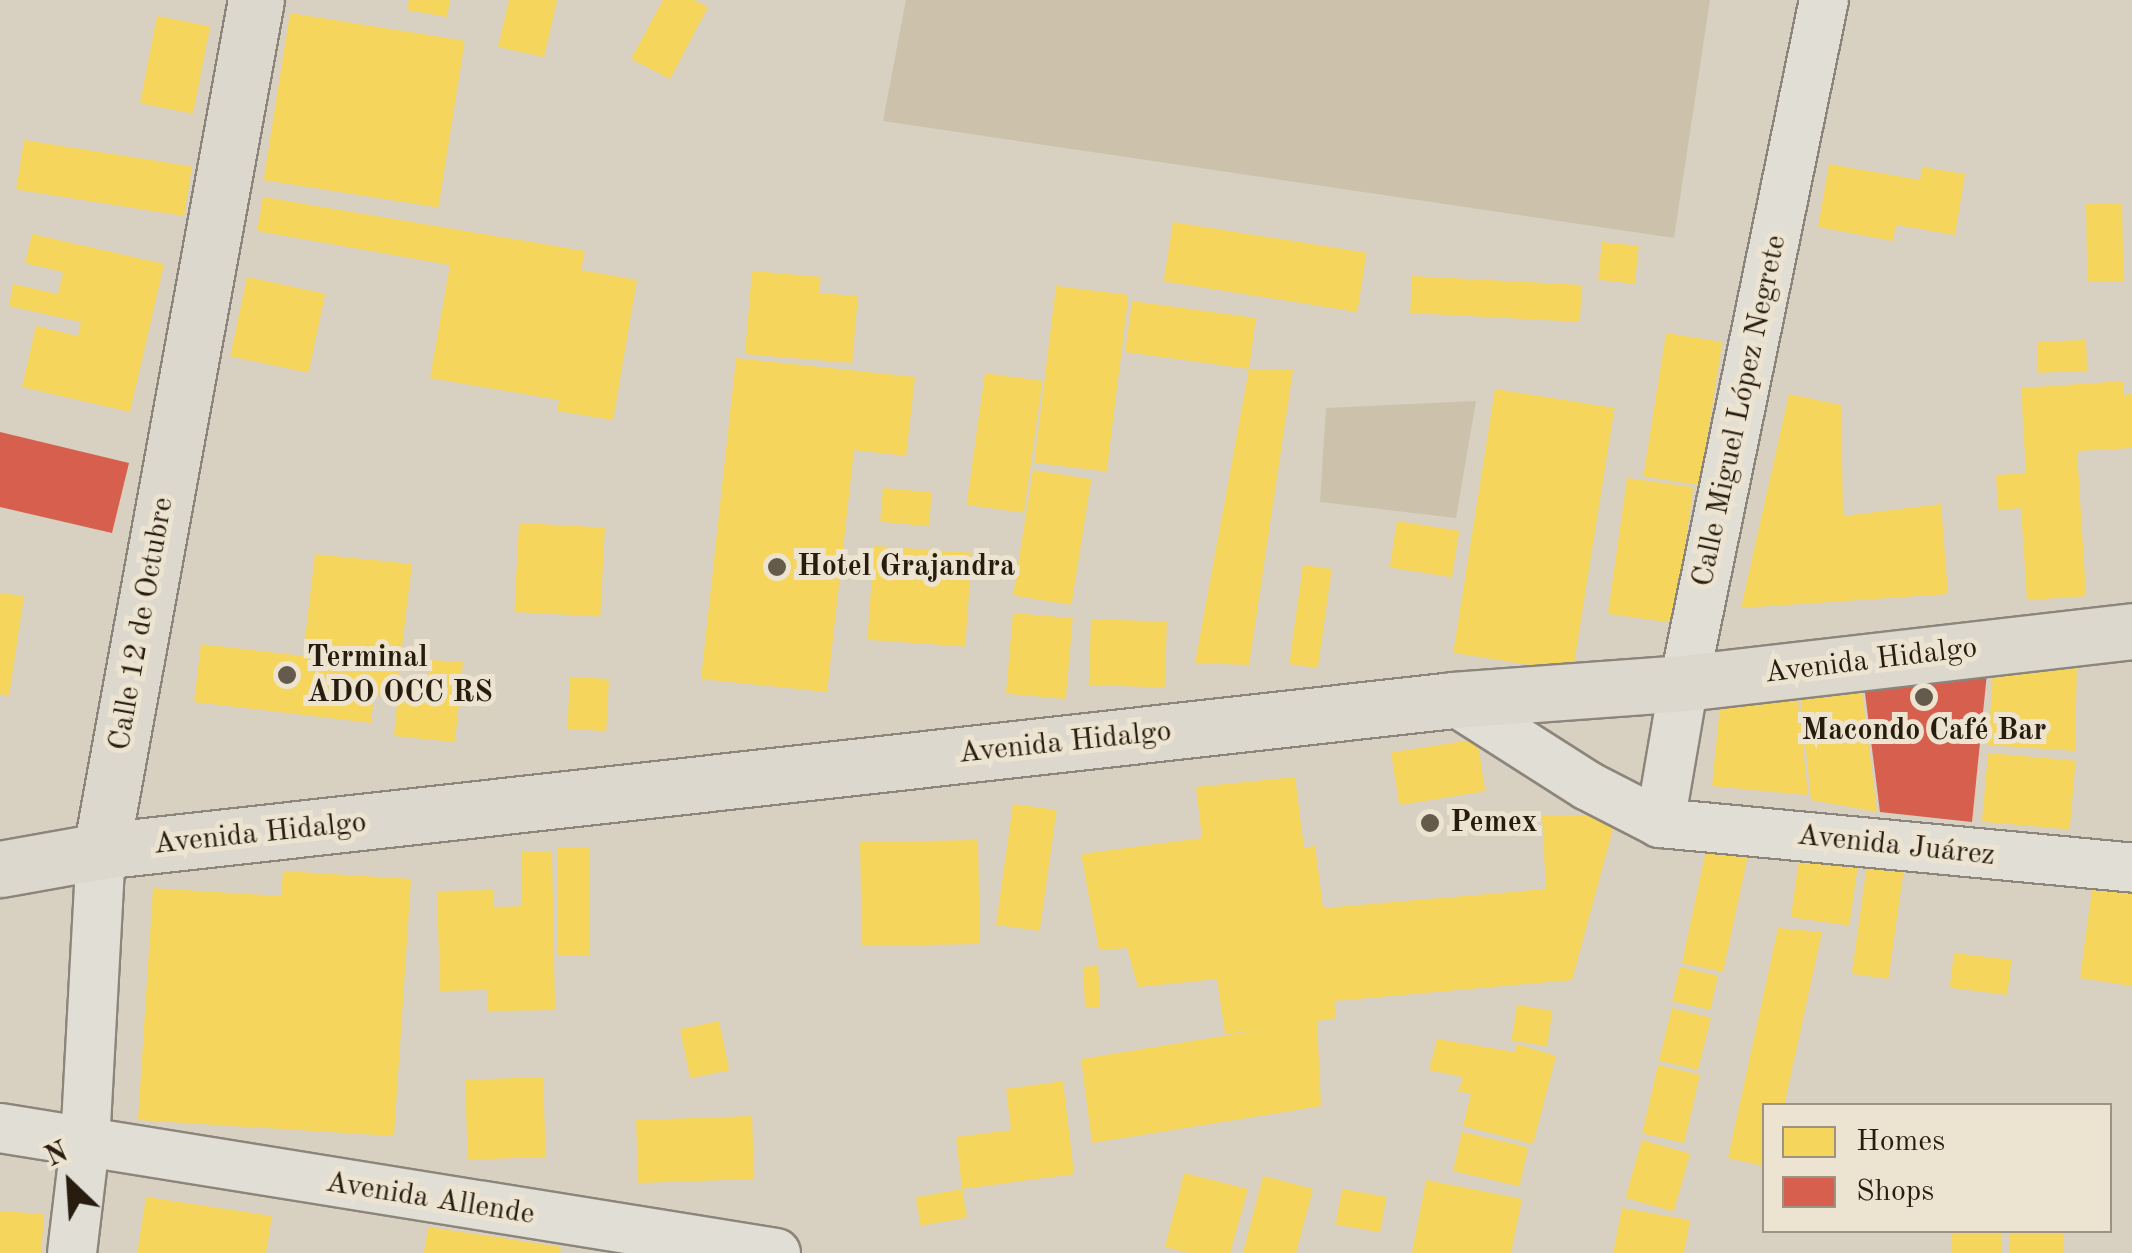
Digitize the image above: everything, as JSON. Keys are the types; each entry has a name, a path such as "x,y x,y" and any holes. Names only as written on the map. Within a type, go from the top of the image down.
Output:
{"main road":[{"name":"Calle 12 de Octubre","path":"101,852 256,0"},
{"name":"Avenida Hidalgo","path":"0,869 101,852 1454,700 1684,683 2132,631"}],"street":[{"name":"Calle Miguel López Negrete","path":"1660,823 1684,683 1824,0"},
{"path":"1454,700 1588,786 1660,823"},
{"name":"Avenida Juárez","path":"1660,823 2132,868"},
{"name":"Calle 12 de Octubre","path":"72,1253 85,1144 101,852"},
{"path":"0,1128 85,1144"},
{"name":"Avenida Allende","path":"85,1144 618,1241 776,1253"}],"shaded area":[{"path":"906,0 1710,0 1674,238 883,121"},
{"path":"1476,401 1456,518 1320,502 1326,408"}],"building: Homes":[{"path":"409,0 450,0 447,17 407,10"},
{"path":"509,0 557,0 544,57 498,47"},
{"path":"663,0 694,0 708,7 670,79 631,59"},
{"path":"290,13 465,41 438,208 264,180"},
{"path":"157,16 210,26 193,114 140,103"},
{"path":"24,140 192,167 184,216 16,189"},
{"path":"1829,164 1920,180 1922,167 1965,174 1955,235 1896,225 1893,241 1818,227"},
{"path":"263,197 585,251 581,270 637,280 613,420 557,411 559,400 430,378 450,265 257,231"},
{"path":"2122,203 2123,281 2087,282 2086,204"},
{"path":"1173,222 1367,253 1357,312 1164,281"},
{"path":"32,234 164,264 130,412 22,387 36,326 78,336 81,322 9,306 13,284 58,294 63,272 25,263"},
{"path":"1602,242 1639,246 1635,284 1598,280"},
{"path":"752,271 821,277 819,293 858,296 852,363 745,354"},
{"path":"1412,276 1582,285 1580,322 1410,313"},
{"path":"247,277 325,294 308,373 230,356"},
{"path":"1056,286 1128,295 1107,472 1034,463"},
{"path":"1132,301 1256,318 1249,369 1125,352"},
{"path":"1666,333 1722,342 1700,485 1643,476"},
{"path":"2086,340 2087,371 2038,373 2037,342"},
{"name":"Hotel Grajandra","path":"736,358 915,377 906,456 854,450 827,692 701,679"},
{"path":"1249,369 1293,370 1249,665 1195,663"},
{"path":"985,373 1042,381 1024,513 966,505"},
{"path":"2124,381 2124,395 2132,394 2132,448 2077,451 2086,596 2027,600 2021,508 1998,510 1996,475 2026,473 2021,388"},
{"path":"1495,389 1615,408 1573,672 1453,653"},
{"path":"1789,394 1841,405 1843,516 1941,504 1948,594 1741,608"},
{"path":"1033,470 1091,479 1071,605 1013,595"},
{"path":"1627,478 1693,487 1674,623 1608,614"},
{"path":"883,488 932,492 929,526 880,522"},
{"path":"1397,521 1459,531 1452,577 1390,567"},
{"path":"519,523 605,528 600,616 514,612"},
{"path":"874,546 972,553 965,647 867,640"},
{"name":"Terminal ADO OCC RS","path":"315,554 412,564 396,696 374,694 371,723 194,702 201,644 303,656"},
{"path":"1303,565 1332,569 1318,668 1289,664"},
{"path":"0,593 24,596 9,696 0,694"},
{"path":"1013,613 1073,618 1066,699 1006,694"},
{"path":"1091,619 1167,622 1165,688 1089,685"},
{"path":"430,660 463,662 455,742 394,736 398,694 426,696"},
{"path":"2077,662 2075,751 1988,745 1993,672"},
{"path":"570,677 609,679 606,731 567,729"},
{"path":"1861,684 1877,812 1811,800 1800,691"},
{"path":"1797,691 1808,795 1712,786 1721,696"},
{"path":"1477,739 1485,791 1399,805 1391,753"},
{"path":"1988,753 2076,761 2070,829 1982,822"},
{"path":"1295,777 1304,848 1315,846 1323,908 1546,889 1542,816 1617,814 1572,980 1334,1001 1336,1018 1317,1021 1321,1106 1092,1143 1081,1059 1260,1030 1225,1034 1217,979 1138,987 1127,948 1099,950 1081,854 1202,838 1196,787"},
{"path":"1013,804 1057,810 1040,931 996,925"},
{"path":"1709,836 1750,845 1723,972 1682,963"},
{"path":"978,840 980,944 862,946 860,842"},
{"path":"1801,845 1859,853 1849,926 1791,917"},
{"path":"557,848 589,848 589,956 557,956"},
{"path":"521,851 552,851 555,1010 487,1011 487,990 440,991 437,891 494,890 494,907 522,906"},
{"path":"1868,858 1905,863 1888,979 1852,974"},
{"path":"283,871 411,879 394,1136 138,1120 153,888 281,896"},
{"path":"2092,889 2132,894 2132,986 2080,978"},
{"path":"1778,928 1822,932 1785,1103 1762,1103 1762,1166 1728,1158"},
{"path":"1954,953 2012,960 2007,995 1950,988"},
{"path":"1098,966 1100,1007 1085,1008 1083,967"},
{"path":"1680,967 1718,976 1710,1010 1672,1001"},
{"path":"1517,1005 1553,1011 1547,1046 1511,1041"},
{"path":"1672,1008 1711,1018 1698,1070 1659,1060"},
{"path":"719,1021 729,1070 690,1078 680,1029"},
{"path":"1437,1039 1515,1052 1517,1044 1556,1056 1533,1144 1463,1126 1471,1094 1458,1091 1463,1077 1429,1070"},
{"path":"1658,1065 1700,1075 1684,1143 1642,1133"},
{"path":"543,1077 546,1157 468,1160 465,1080"},
{"path":"1063,1081 1074,1174 962,1189 956,1137 1011,1130 1006,1089"},
{"path":"752,1116 754,1179 638,1183 636,1120"},
{"path":"1462,1132 1528,1147 1519,1186 1453,1171"},
{"path":"1642,1140 1690,1154 1674,1211 1625,1198"},
{"path":"1184,1173 1248,1189 1230,1253 1189,1253 1165,1247"},
{"path":"1263,1176 1313,1189 1296,1253 1243,1253"},
{"path":"1426,1180 1522,1199 1511,1253 1412,1253"},
{"path":"962,1189 967,1218 921,1226 916,1197"},
{"path":"1342,1189 1386,1197 1380,1232 1336,1224"},
{"path":"146,1197 272,1216 266,1253 137,1253"},
{"path":"1622,1208 1690,1220 1684,1253 1613,1253"},
{"path":"0,1211 44,1214 41,1253 0,1253"},
{"path":"428,1227 561,1247 560,1253 424,1253"},
{"path":"1951,1233 2001,1233 2001,1253 1951,1253"},
{"path":"2009,1233 2063,1233 2063,1253 2009,1253"}],"building: Shops":[{"path":"0,432 129,463 112,533 0,507"},
{"path":"1987,673 1972,822 1880,812 1864,685"}],"place":[{"name":"Hotel Grajandra","path":"777,567"},
{"name":"Terminal ADO OCC RS","path":"287,675"},
{"name":"Macondo Café Bar","path":"1924,697"},
{"name":"Pemex","path":"1430,823"}]}
